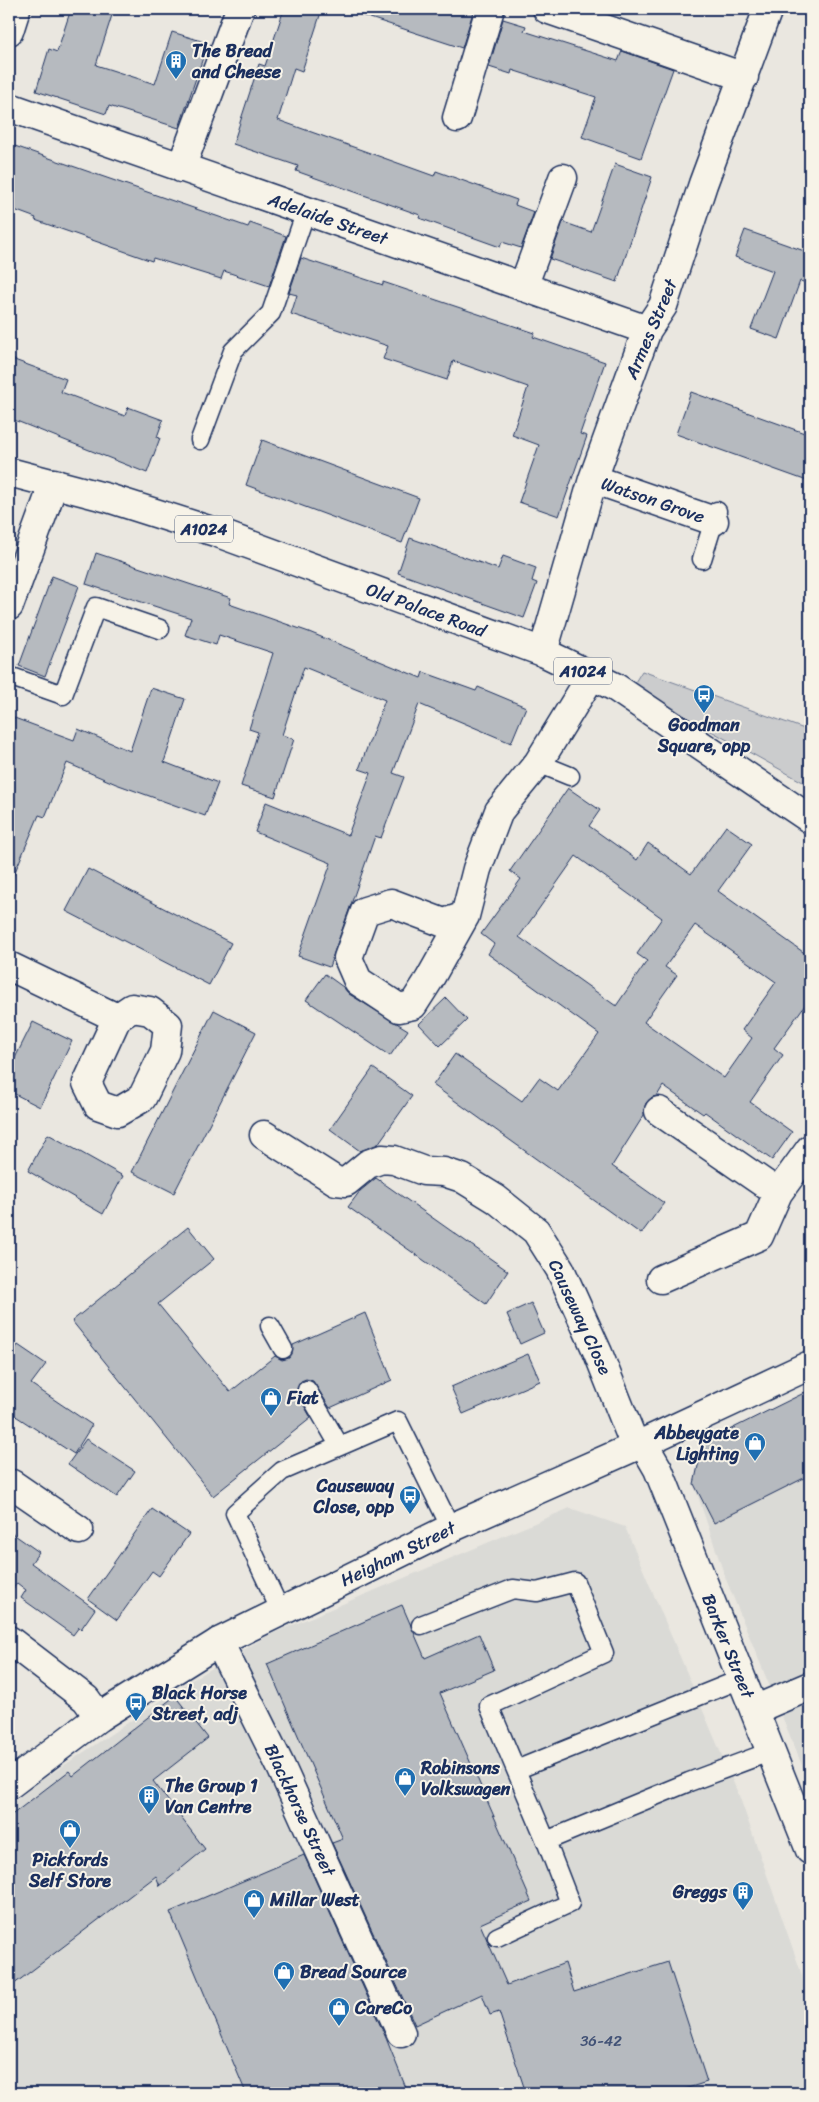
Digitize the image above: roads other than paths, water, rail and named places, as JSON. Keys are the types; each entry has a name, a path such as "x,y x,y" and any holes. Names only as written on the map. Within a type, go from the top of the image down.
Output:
{"street":[{"path":"9,31 16,9"},
{"path":"181,168 240,9"},
{"path":"457,118 490,9"},
{"path":"547,9 744,76"},
{"name":"Armes Street","path":"542,652 593,479 647,330 663,306 703,184 768,9"},
{"name":"Adelaide Street","path":"9,107 647,330"},
{"path":"524,287 563,178"},
{"name":"Old Palace Road","path":"9,472 54,483 218,533 542,652 615,687 810,819"},
{"name":"Watson Grove","path":"593,479 716,515"},
{"path":"9,606 54,483"},
{"path":"465,916 444,923 391,903 366,910 348,958 358,981 399,1008 413,1005 433,975 465,916 477,869 499,811 538,763 592,675"},
{"path":"9,966 117,1018"},
{"path":"659,1111 778,1193"},
{"name":"Causeway Close","path":"264,1135 336,1181 346,1182 368,1164 382,1159 394,1160 424,1171 444,1172 462,1178 496,1199 536,1230 560,1269 639,1444"},
{"path":"661,1279 759,1236 778,1193 810,1149"},
{"name":"Heigham Street","path":"9,1785 100,1717 219,1642 451,1528 810,1365"},
{"name":"Barker Street","path":"639,1444 658,1469 810,1850"},
{"path":"9,1488 12,1484 79,1530"},
{"path":"9,1640 86,1699 100,1717"},
{"name":"Blackhorse Street","path":"219,1642 281,1767 401,2034"},
{"path":"754,1710 810,1686"}],"lane":[{"path":"200,440 233,350 271,313 306,211"},
{"name":"Watson Grove","path":"702,559 716,515"},
{"path":"9,676 63,696 96,607 160,629"},
{"path":"538,763 570,776"},
{"path":"270,1326 283,1349"},
{"path":"308,1390 339,1446"},
{"path":"281,1612 234,1513 282,1471 398,1421 451,1528"},
{"path":"421,1625 513,1589 537,1592 575,1582 604,1654 489,1706 546,1841 570,1904 498,1937"},
{"path":"516,1770 741,1679"},
{"path":"546,1841 680,1785 772,1751"}],"place":[{"name":"The Bread and Cheese","path":"176,80"},
{"name":"Goodman Square, opp","path":"704,714"},
{"name":"Fiat","path":"271,1417"},
{"name":"Abbeygate Lighting","path":"755,1462"},
{"name":"Causeway Close, opp","path":"410,1515"},
{"name":"Black Horse Street, adj","path":"136,1722"},
{"name":"Robinsons Volkswagen","path":"405,1797"},
{"name":"The Group 1 Van Centre","path":"149,1815"},
{"name":"Pickfords Self Store","path":"70,1849"},
{"name":"Greggs","path":"743,1911"},
{"name":"Millar West","path":"254,1919"},
{"name":"Bread Source","path":"284,1991"},
{"name":"CareCo","path":"339,2027"}]}
